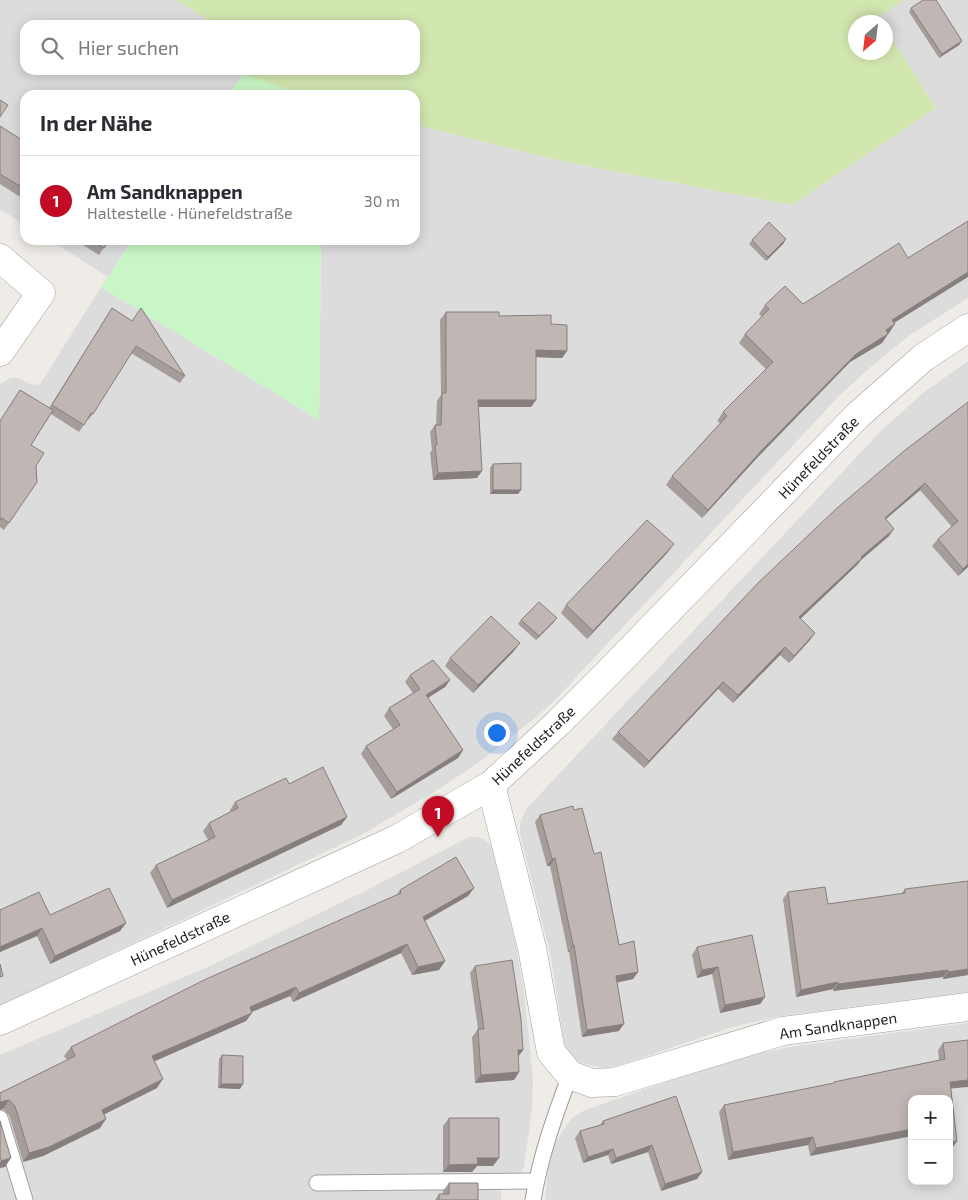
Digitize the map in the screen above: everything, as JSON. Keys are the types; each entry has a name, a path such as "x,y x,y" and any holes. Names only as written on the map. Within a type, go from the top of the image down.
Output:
{"street":[{"path":"0,258 41,293 0,352"},
{"name":"Hünefeldstraße","path":"0,1021 397,839 491,785 610,672 858,415 924,357 968,328"},
{"path":"491,785 532,948 551,1052 570,1075"},
{"name":"Am Sandknappen","path":"570,1075 592,1083 615,1082 783,1031 968,1007"}],"lane":[{"path":"533,1200 540,1163 550,1127 570,1075"},
{"path":"0,1118 25,1200"},
{"path":"317,1183 536,1181"}],"shaded area":[{"path":"0,0 176,0 208,20 20,20 20,75 242,75 232,90 20,90 20,222 0,209"},
{"path":"904,0 968,0 968,298 910,335 839,396 553,702 478,763 439,789 363,834 0,1006 0,384 11,378 18,378 33,385 40,384 101,287 319,420 321,245 420,245 420,126 566,162 792,205 936,108 893,40 893,15 881,15"},
{"path":"58,245 129,245 108,277"},
{"path":"968,361 968,992 780,1016 729,1028 617,1066 604,1068 577,1061 565,1048 551,957 520,834 520,823 527,808 881,431 923,393"},
{"path":"469,837 483,839 489,843 492,849 516,946 524,992 533,1079 532,1109 524,1167 518,1176 501,1176 501,1200 0,1200 0,1055 210,966 365,891"},
{"path":"968,1023 968,1200 545,1200 550,1150 571,1119 583,1111 725,1061 789,1047"}],"green space":[{"path":"176,0 904,0 881,15 848,15 848,60 893,60 893,40 936,108 792,205 566,162 420,126 420,90 289,90 245,75 420,75 420,20 208,20"},
{"path":"242,75 246,75 289,90 232,90"},
{"path":"130,245 321,245 319,420 101,287"}],"building":[{"path":"923,0 936,0 962,41 942,54 911,8"},
{"path":"0,100 8,105 0,117"},
{"path":"0,126 20,139 20,186 0,174"},
{"path":"968,221 968,272 892,320 895,324 886,330 888,334 856,354 762,450 708,510 672,476 727,416 723,412 773,362 745,334 769,309 765,305 785,286 803,304 899,243 908,258"},
{"path":"769,222 786,239 768,257 752,240"},
{"path":"112,308 132,321 141,308 185,376 136,346 84,425 52,405"},
{"path":"446,312 499,312 499,316 551,315 551,324 567,325 567,351 536,350 536,400 478,400 482,471 438,473 435,425 441,425 442,393 446,393"},
{"path":"20,390 53,410 31,445 44,453 36,466 37,482 9,523 2,518 0,520 0,421"},
{"path":"968,402 968,564 963,569 938,539 958,521 925,483 885,518 894,529 861,557 799,617 815,633 794,656 785,647 738,695 723,682 649,761 618,732 757,584 836,509 904,451"},
{"path":"521,463 521,490 493,490 493,464"},
{"path":"647,520 674,544 593,631 566,605"},
{"path":"539,602 557,618 539,636 521,620"},
{"path":"491,616 520,643 478,685 450,658"},
{"path":"433,660 450,680 426,695 463,750 397,792 366,746 400,725 389,708 420,689 410,675"},
{"path":"323,767 347,817 172,900 156,865 215,837 209,823 238,808 235,802 286,778 289,784"},
{"path":"573,806 574,810 582,808 594,854 601,852 619,945 634,941 638,972 616,976 624,1024 587,1030 574,945 555,858 552,859 540,815"},
{"path":"456,857 474,888 423,917 445,961 418,967 407,944 299,993 296,987 250,1007 252,1013 152,1056 163,1079 102,1110 106,1119 49,1147 29,1153 15,1106 9,1100 0,1102 0,1093 75,1056 71,1047 204,980 401,893 400,890"},
{"path":"968,881 968,969 838,984 838,982 801,990 788,892 825,887 828,904 905,893 905,889"},
{"path":"109,888 126,923 55,956 42,928 0,947 0,910 39,892 50,915"},
{"path":"752,935 765,997 725,1005 718,967 702,970 697,947"},
{"path":"512,960 521,1019 523,1050 518,1050 519,1072 481,1075 478,1029 484,1029 475,966"},
{"path":"0,964 3,976 0,977"},
{"path":"968,1040 968,1080 950,1082 952,1095 908,1095 908,1130 816,1148 813,1137 733,1152 724,1105 945,1059 943,1043"},
{"path":"222,1055 243,1056 243,1084 221,1084"},
{"path":"676,1096 702,1172 665,1184 652,1145 616,1158 613,1149 588,1157 580,1131 604,1124 603,1121"},
{"path":"953,1107 957,1141 953,1142"},
{"path":"449,1118 499,1118 499,1158 477,1158 478,1164 449,1165"},
{"path":"0,1121 11,1158 1,1161 0,1156"},
{"path":"449,1183 478,1183 478,1200 439,1200 439,1194 449,1194"}],"place":[{"name":"Am Sandknappen","path":"438,837"}]}
